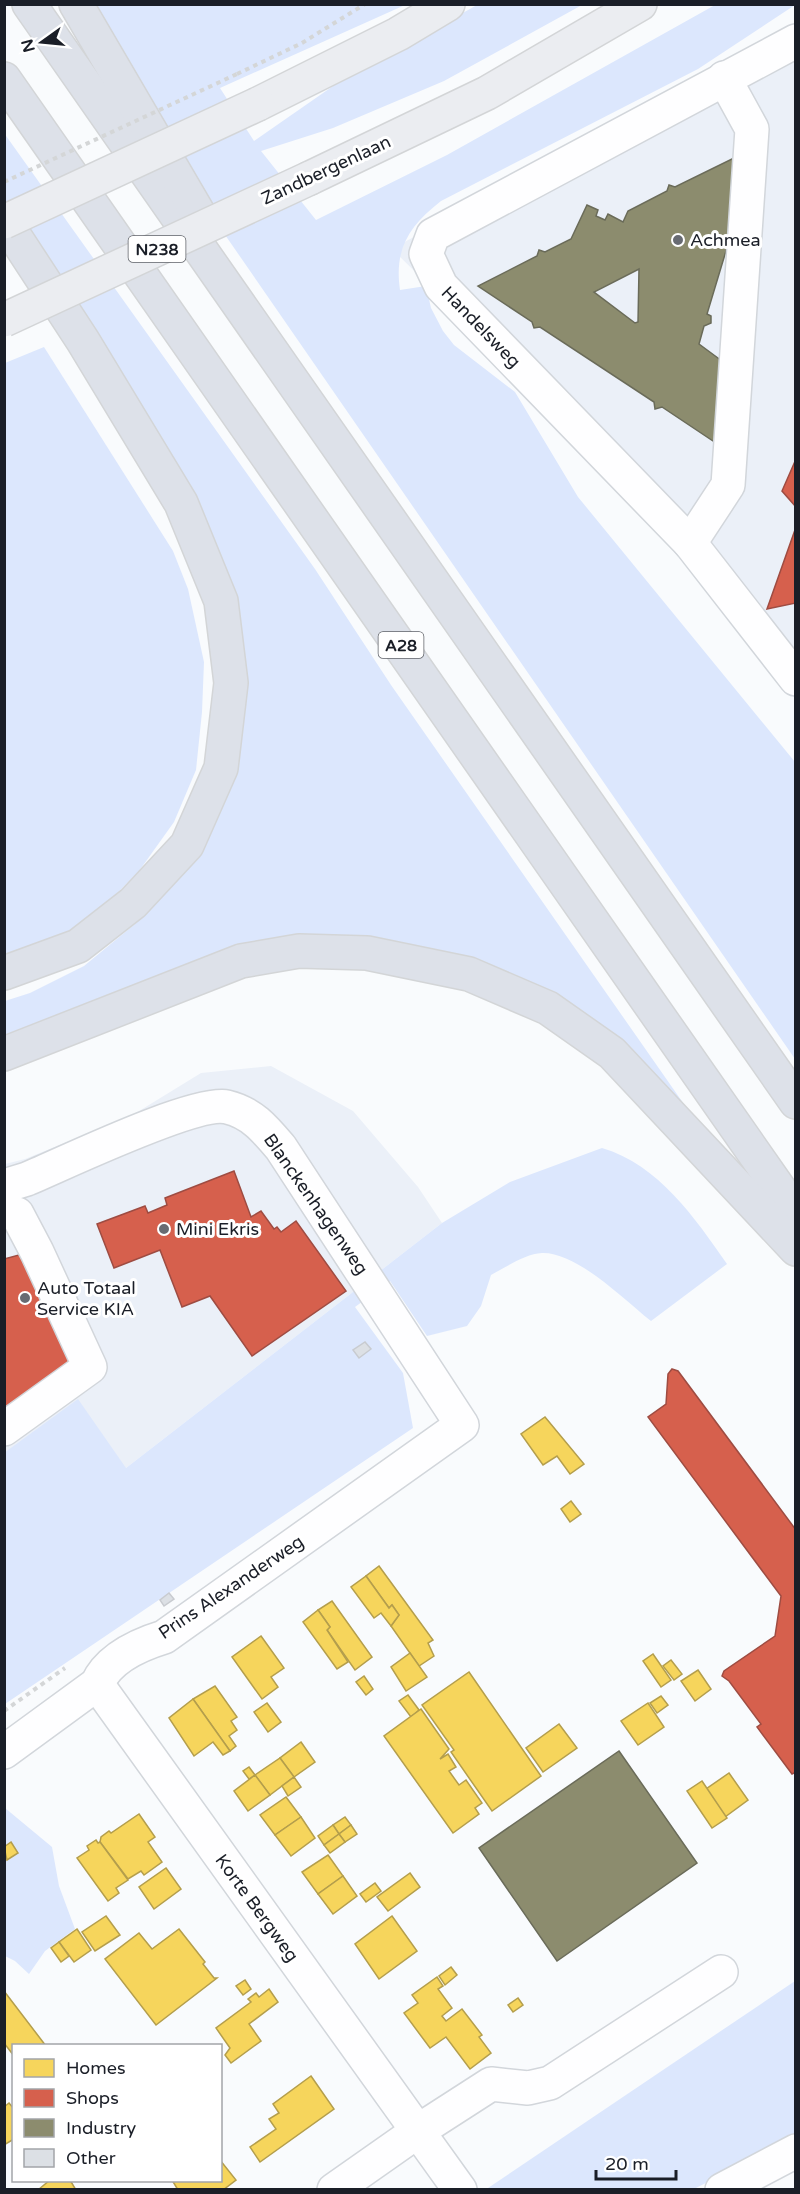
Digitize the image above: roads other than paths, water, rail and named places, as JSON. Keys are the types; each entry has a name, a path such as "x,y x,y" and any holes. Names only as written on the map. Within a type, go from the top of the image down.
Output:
{"highway":[{"path":"29,4 795,1102"},
{"path":"76,4 330,437"},
{"name":"A28","path":"4,79 795,1213"},
{"path":"4,221 83,341 181,503 221,601 231,683 221,768 187,845 133,903 78,946 4,974"},
{"path":"4,1054 241,962 299,951 367,953 469,974 548,1008 612,1053 795,1249"}],"main road":[{"path":"4,221 258,104 398,34 448,4"},
{"name":"Zandbergenlaan","path":"4,320 487,93 640,4"}],"street":[{"name":"Handelsweg","path":"795,40 433,235 426,254 441,286 690,543 795,679"},
{"path":"690,543 728,485 752,129 724,78"},
{"name":"Blanckenhagenweg","path":"12,1198 175,1116 225,1107 256,1119 281,1148 462,1425"},
{"path":"12,1198 106,1355"},
{"path":"4,1429 90,1367 12,1198"},
{"name":"Prins Alexanderweg","path":"4,1752 97,1684 103,1671 140,1645 164,1637 462,1425"},
{"name":"Korte Bergweg","path":"97,1684 459,2190"},
{"path":"334,2190 418,2131 491,2084 528,2088 550,2083 721,1972"},
{"path":"723,2190 795,2151"}],"place":[{"name":"Achmea","path":"678,240"},
{"name":"Mini Ekris","path":"164,1229"},
{"name":"Auto Totaal Service KIA","path":"25,1298"}]}
